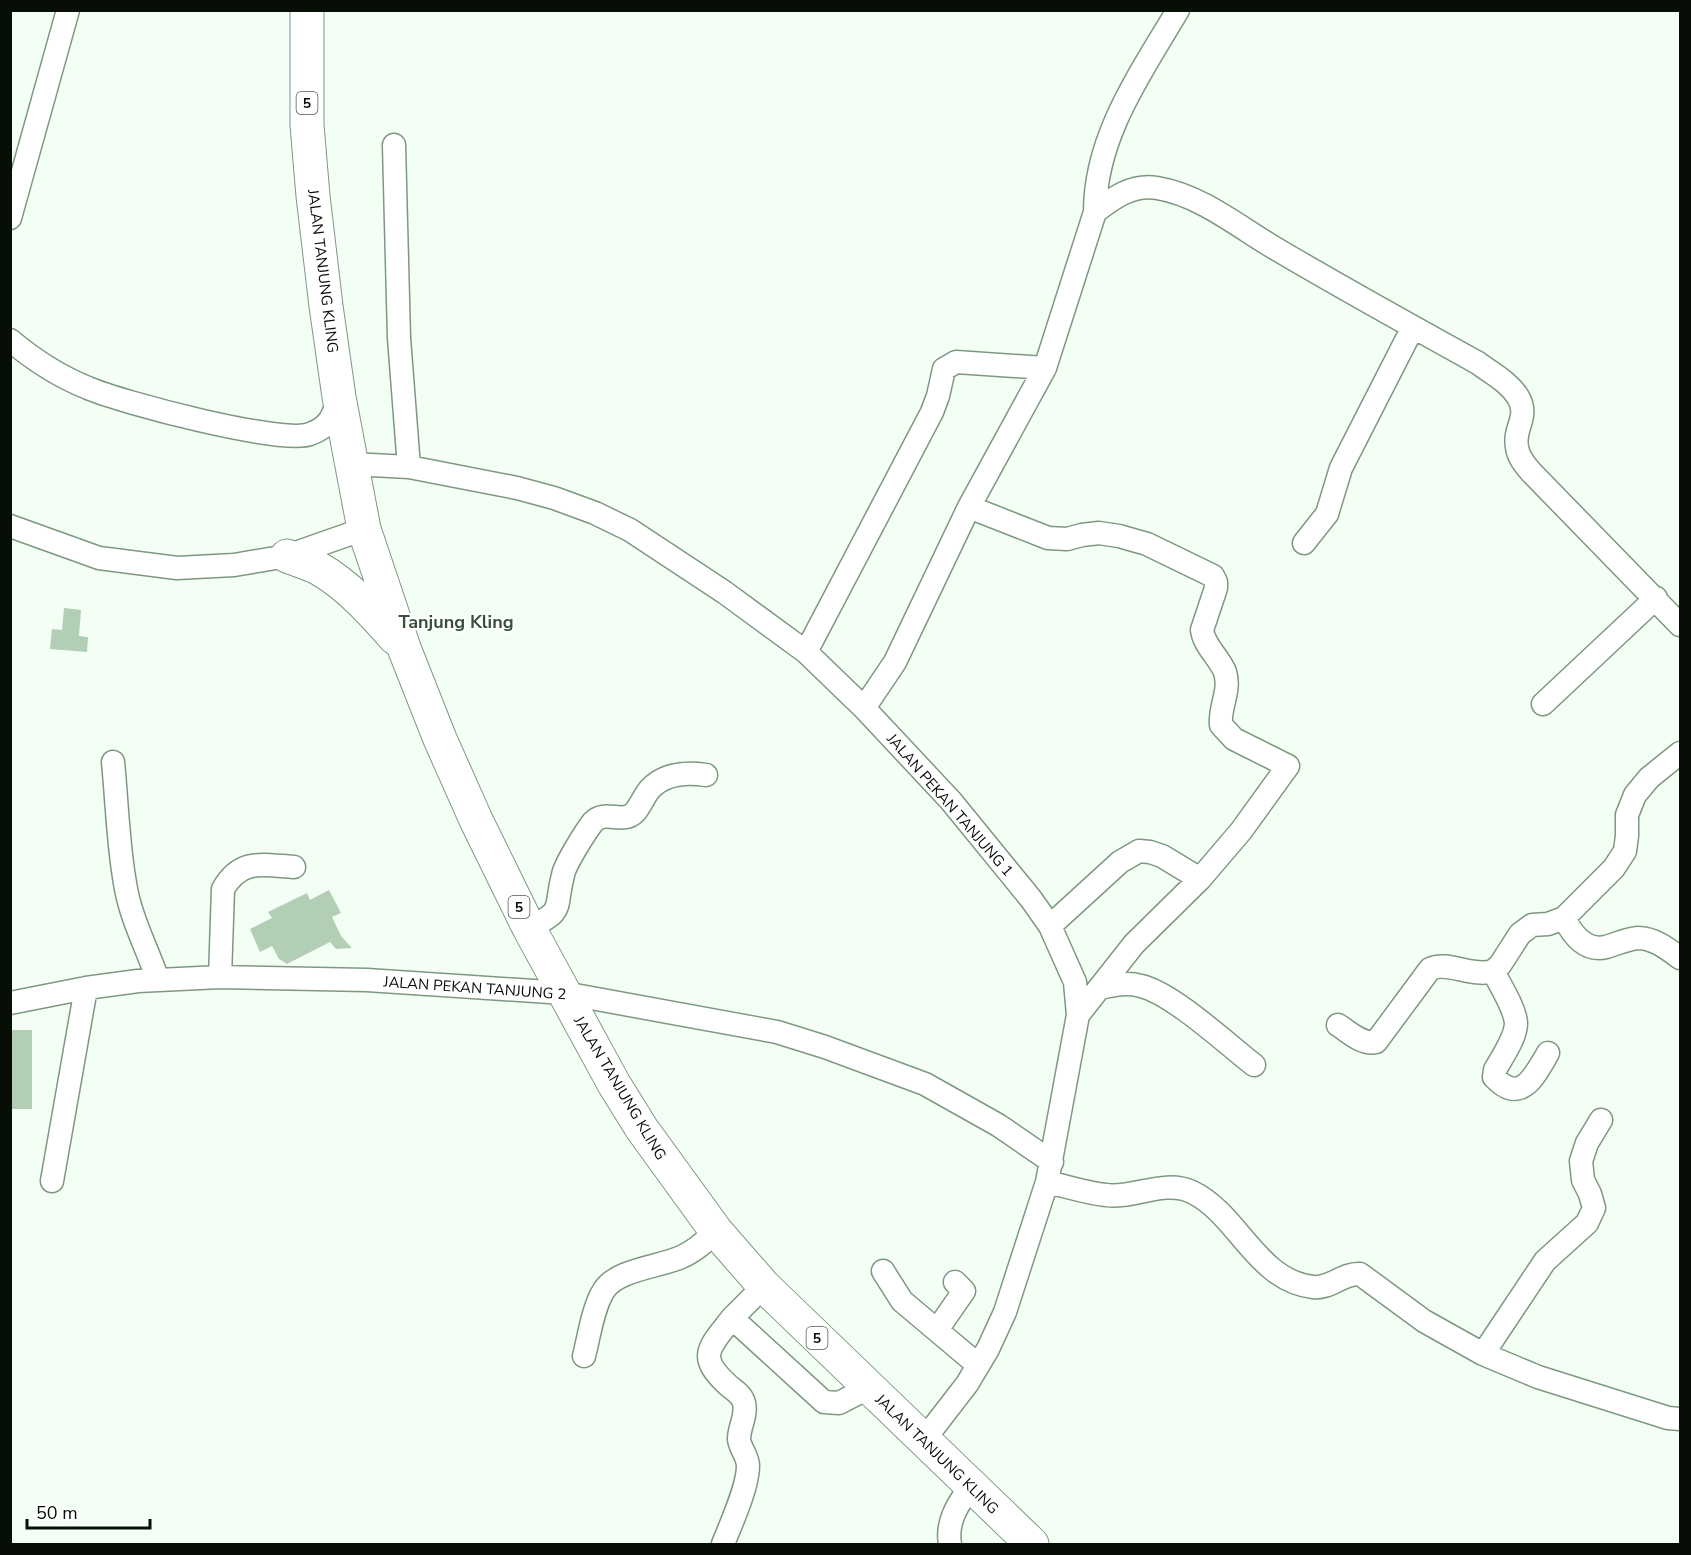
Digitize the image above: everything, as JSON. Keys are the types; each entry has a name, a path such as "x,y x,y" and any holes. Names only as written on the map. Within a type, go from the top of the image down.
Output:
{"highway":[{"name":"JALAN TANJUNG KLING","path":"311,11 307,124 326,306 339,397 364,529 404,648 476,820 529,928 642,1129 716,1231 764,1286 1032,1545"},
{"path":"287,556 315,566 340,584 365,605 404,648"}],"street":[{"path":"10,218 68,10"},
{"path":"864,708 895,662 969,507 1045,368 1095,212 1095,188 1103,151 1117,116 1178,10"},
{"path":"394,145 399,338 409,467"},
{"path":"1095,212 1113,197 1132,189 1154,188 1178,193 1201,203 1279,251 1478,363 1517,395 1523,408 1517,448 1521,459 1531,472 1680,625"},
{"path":"1304,543 1327,514 1341,468 1413,327"},
{"path":"10,340 38,363 88,389 162,411 251,431 296,437 309,435 332,419 339,397"},
{"path":"807,652 932,412 944,369 956,362 1045,368"},
{"name":"JALAN PEKAN TANJUNG 1","path":"352,464 409,467 517,488 554,498 595,513 630,530 673,558 807,652 864,708 951,801 1031,899 1050,926 1075,982 1078,1015 1050,1172 1005,1312 967,1384 923,1441"},
{"path":"969,507 1048,538 1067,539 1099,533 1119,536 1147,544 1213,576 1216,588 1202,636 1220,664 1227,681 1221,725 1234,739 1288,766 1241,831 1200,879 1134,944 1078,1015"},
{"path":"10,526 99,558 177,568 210,567 287,556 364,529"},
{"path":"1543,704 1656,598"},
{"path":"1338,1024 1360,1039 1371,1043 1377,1042 1425,975 1434,967 1477,974 1493,971 1500,965 1525,930 1532,925 1548,924 1564,918 1614,868 1625,851 1627,815 1635,795 1649,778 1680,753"},
{"path":"113,762 125,884 135,920 158,980"},
{"path":"529,928 553,913 559,904 563,873 590,825 597,818 606,816 624,818 633,815 651,789 662,780 689,773 706,775"},
{"path":"1050,926 1120,862 1139,851 1162,856 1200,879"},
{"path":"220,977 223,889 229,879 237,871 247,866 259,864 294,867"},
{"path":"1564,918 1570,932 1590,947 1603,948 1638,938 1652,940 1680,958"},
{"path":"1493,971 1516,1022 1515,1031 1495,1070 1494,1077 1508,1088 1515,1090 1523,1087 1533,1077 1548,1053"},
{"name":"JALAN PEKAN TANJUNG 2","path":"10,1003 87,988 158,980 220,977 367,980 564,993 777,1032 825,1047 925,1084 998,1125 1050,1172"},
{"path":"1100,988 1122,984 1141,986 1160,994 1254,1065"},
{"path":"52,1180 87,988"},
{"path":"1483,1354 1545,1262 1587,1223 1594,1208 1583,1180 1581,1161 1587,1143 1601,1120"},
{"path":"1050,1172 1107,1196 1171,1187 1190,1191 1210,1203 1261,1259 1292,1280 1310,1287 1322,1287 1351,1274 1360,1274 1424,1321 1483,1354 1538,1377 1668,1418 1680,1419"},
{"path":"584,1356 599,1299 612,1282 623,1275 680,1258 703,1244 716,1231"},
{"path":"883,1271 902,1301 978,1365"},
{"path":"937,1330 964,1292 955,1282"},
{"path":"723,1545 741,1497 748,1467 747,1457 739,1439 745,1405 739,1394 712,1368 708,1360 711,1347 732,1318 764,1286"},
{"path":"732,1318 824,1402 839,1403 868,1388"},
{"path":"950,1545 948,1536 951,1519 970,1486"}],"building":[{"path":"64,608 81,610 79,636 88,637 87,652 50,649 52,629 62,630"},
{"path":"329,890 341,913 332,917 341,936 352,948 336,949 330,942 287,964 279,959 272,946 260,952 250,929 272,918 268,912 307,893 310,900"},
{"path":"10,1030 32,1030 32,1109 10,1109"}],"district":[{"name":"Tanjung Kling","path":"456,622"}]}
